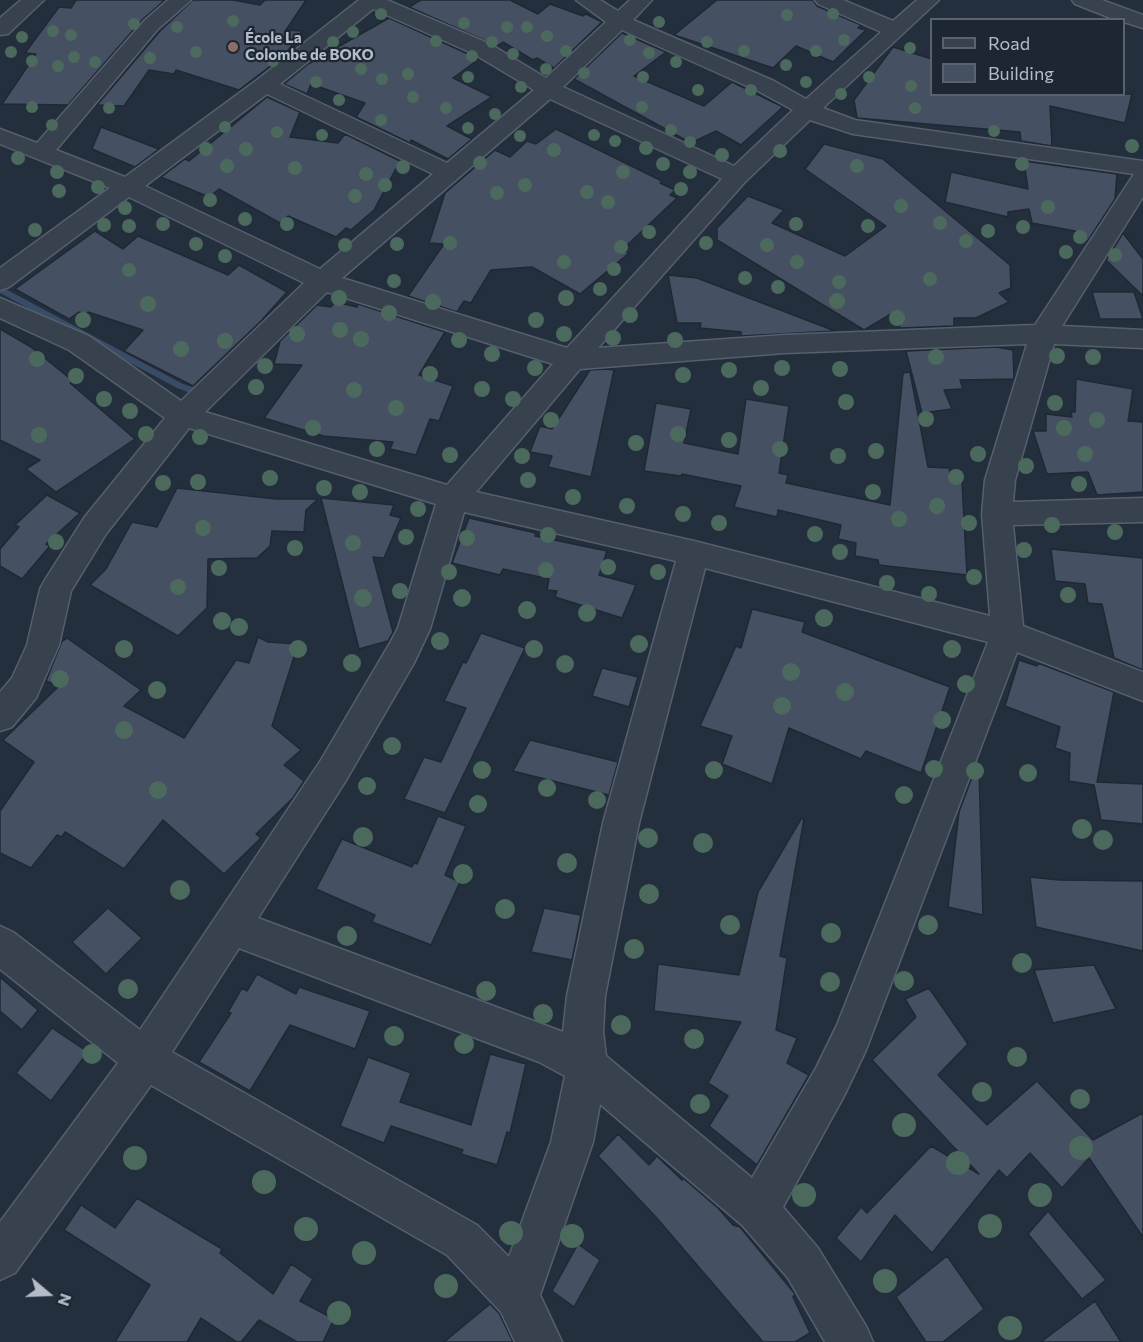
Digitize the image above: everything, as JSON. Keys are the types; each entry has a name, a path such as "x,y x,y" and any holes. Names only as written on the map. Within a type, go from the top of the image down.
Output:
{"street":[{"path":"0,29 34,0"},
{"path":"42,152 151,26 181,0"},
{"path":"0,281 265,85 371,0 482,49 548,89 737,177"},
{"path":"586,0 619,21 766,86 826,119 853,127 1143,168"},
{"path":"0,716 24,688 43,645 56,589 95,526 183,416 322,281 548,89 642,0"},
{"path":"825,0 896,30"},
{"path":"0,1258 145,1059 333,771 414,629 453,498 572,360 737,177 809,108 929,0"},
{"path":"1082,0 1143,22"},
{"path":"265,85 449,173"},
{"path":"0,136 126,186 322,281 572,360 784,344 1043,334 1143,339"},
{"path":"757,1210 830,1082 852,1036 1008,634 997,514 1000,480 1043,334 1143,178"},
{"path":"0,307 79,343 183,416 453,498 694,552 1008,634 1143,687"},
{"path":"997,514 1143,510"},
{"path":"517,1296 572,1142 587,1066 583,1032 586,996 621,823 694,552"},
{"path":"230,926 550,1046 587,1066 757,1210 803,1263 850,1342"},
{"path":"0,945 145,1059 462,1240 517,1296 539,1342"}],"building":[{"path":"76,0 165,0 142,20 68,105 2,104 36,54 25,53 59,7 71,8"},
{"path":"193,0 233,0 260,5 265,0 306,0 286,30 302,31 285,55 239,90 176,70 174,74 149,70 124,106 97,105 160,31"},
{"path":"421,0 510,0 538,14 550,4 583,16 586,14 602,22 554,68 537,58 533,60 503,42 497,46 409,7"},
{"path":"717,0 813,0 817,6 861,25 858,28 866,30 833,62 796,46 773,68 674,35"},
{"path":"389,18 479,59 453,78 492,97 447,126 472,139 448,159 411,140 410,143 356,117 365,103 311,84 307,94 284,84 308,64"},
{"path":"622,33 666,52 634,76 704,106 732,82 783,107 741,145 716,131 691,143 574,79"},
{"path":"893,47 930,58 930,96 1125,96 1125,94 1132,94 1125,123 1050,106 1052,146 1021,141 1020,132 857,118 854,100"},
{"path":"267,97 300,112 290,137 338,143 345,134 400,161 374,210 351,230 346,228 336,237 288,216 280,223 219,189 209,197 161,177 185,159 189,161"},
{"path":"101,127 159,149 135,167 92,149"},
{"path":"556,129 662,181 660,183 675,190 670,195 677,198 622,250 629,253 580,294 532,267 491,270 471,303 464,301 457,312 408,296 444,244 429,243 445,193 495,150 510,157 527,141 536,144"},
{"path":"824,144 883,159 1010,265 1011,288 999,293 1009,302 976,318 954,318 954,326 900,328 896,311 864,330 717,240 717,228 748,196 784,210 772,223 845,256 886,226 805,169"},
{"path":"1024,161 1117,174 1115,199 1087,242 1075,231 1032,223 1029,209 1008,212 1008,217 945,202 951,172 1028,189"},
{"path":"95,231 123,249 138,236 228,275 239,265 287,292 260,322 193,386 124,351 143,330 88,312 85,315 79,312 69,319 15,289"},
{"path":"1123,233 1143,259 1143,296 1106,260"},
{"path":"668,275 697,278 835,331 741,336 741,332 700,328 701,323 677,323"},
{"path":"1092,292 1134,292 1143,319 1100,319"},
{"path":"335,302 357,307 358,304 445,332 419,375 453,386 439,421 430,419 416,455 390,449 393,442 323,436 264,418 302,365 274,364 280,341 317,305 331,307"},
{"path":"0,329 31,347 73,381 70,383 135,439 56,492 26,469 40,460 0,440"},
{"path":"996,347 1013,350 1014,379 960,380 963,389 944,390 952,409 922,413 906,351"},
{"path":"590,370 614,370 591,477 548,467 552,456 530,452 540,426 552,429"},
{"path":"910,372 928,467 949,468 951,480 962,482 967,575 879,565 878,560 855,556 856,543 838,539 841,525 778,510 777,517 734,507 741,486 682,474 681,476 644,471 656,403 691,409 684,443 738,454 746,399 789,406 779,473 788,475 786,483 890,505 903,373"},
{"path":"1076,379 1133,389 1128,421 1143,422 1143,492 1097,495 1088,472 1047,474 1033,431 1046,431 1046,414 1072,417 1071,412 1075,412"},
{"path":"177,488 276,499 318,499 306,510 304,532 272,531 270,546 257,558 208,559 207,608 178,636 90,585 106,569 132,522 157,527"},
{"path":"47,495 80,513 46,544 50,546 22,579 0,566 0,549 19,527 15,525"},
{"path":"321,498 394,505 390,515 401,518 384,558 373,557 393,632 388,641 359,649"},
{"path":"469,518 536,533 535,536 607,551 599,575 636,585 622,618 555,597 557,591 547,590 549,579 503,569 500,575 452,563"},
{"path":"1051,549 1143,558 1143,670 1114,658 1102,604 1088,603 1085,584 1055,581"},
{"path":"752,609 805,622 802,632 950,687 921,773 866,751 861,759 789,728 772,784 722,764 732,736 700,726 736,646 741,648"},
{"path":"481,633 525,648 445,813 404,799 424,757 441,762 466,708 444,701 463,662 466,663"},
{"path":"258,637 268,642 298,644 272,726 301,750 284,765 304,781 293,798 256,834 261,838 224,874 163,820 124,869 65,832 62,837 57,835 31,868 0,853 0,811 34,762 3,740 59,686 46,681 62,641 67,638 141,690 124,706 184,738 236,660 249,663"},
{"path":"1019,660 1037,666 1038,663 1114,692 1097,782 1143,784 1143,824 1101,820 1094,785 1069,781 1070,753 1055,748 1060,727 1005,706"},
{"path":"602,668 638,677 629,707 592,696"},
{"path":"530,740 618,762 609,795 513,771"},
{"path":"975,769 979,769 983,915 948,907 959,812"},
{"path":"438,816 466,826 445,875 460,882 431,945 372,922 375,915 316,889 342,839 412,867 414,863 417,864"},
{"path":"801,819 804,819 780,956 787,958 776,1030 797,1038 787,1063 809,1075 757,1165 709,1126 728,1096 708,1083 741,1022 654,1011 658,964 739,975 758,892"},
{"path":"1030,877 1059,880 1143,881 1143,951 1036,927"},
{"path":"108,908 142,938 106,974 72,942"},
{"path":"544,908 581,915 572,960 531,952"},
{"path":"1094,965 1116,1009 1053,1023 1034,970"},
{"path":"257,974 296,994 299,987 370,1011 355,1049 290,1025 250,1091 199,1062 231,1013 228,1012 242,988 247,991"},
{"path":"0,977 38,1010 22,1030 0,1011"},
{"path":"929,988 968,1044 938,1075 987,1125 1037,1081 1093,1140 1143,1113 1143,1237 1089,1158 1062,1188 1030,1153 1007,1178 999,1170 932,1253 895,1215 861,1262 836,1238 861,1207 867,1213 931,1146 979,1174 872,1060 916,1017 905,999"},
{"path":"52,1028 88,1052 51,1101 16,1073"},
{"path":"490,1054 526,1064 510,1133 507,1132 497,1165 461,1154 463,1150 391,1126 384,1143 340,1126 368,1057 411,1073 400,1102 471,1125"},
{"path":"618,1134 649,1165 657,1156 682,1180 683,1178 718,1208 733,1225 740,1227 795,1294 793,1297 810,1333 795,1342 763,1342 655,1216 598,1156"},
{"path":"137,1198 222,1249 220,1253 273,1294 291,1264 313,1279 300,1301 334,1319 323,1342 297,1342 259,1320 241,1342 237,1342 201,1318 187,1342 115,1342 150,1285 64,1230 81,1205 115,1228"},
{"path":"1048,1211 1106,1280 1082,1299 1028,1234"},
{"path":"578,1244 600,1260 574,1307 552,1291"},
{"path":"947,1256 984,1309 943,1342 926,1342 896,1297"},
{"path":"1095,1301 1121,1342 1041,1342"},
{"path":"490,1304 499,1313 513,1342 444,1342"}],"waterway":[{"path":"0,289 180,386 193,391 203,385"}],"place":[{"name":"École La Colombe de BOKO","path":"233,47"}]}
